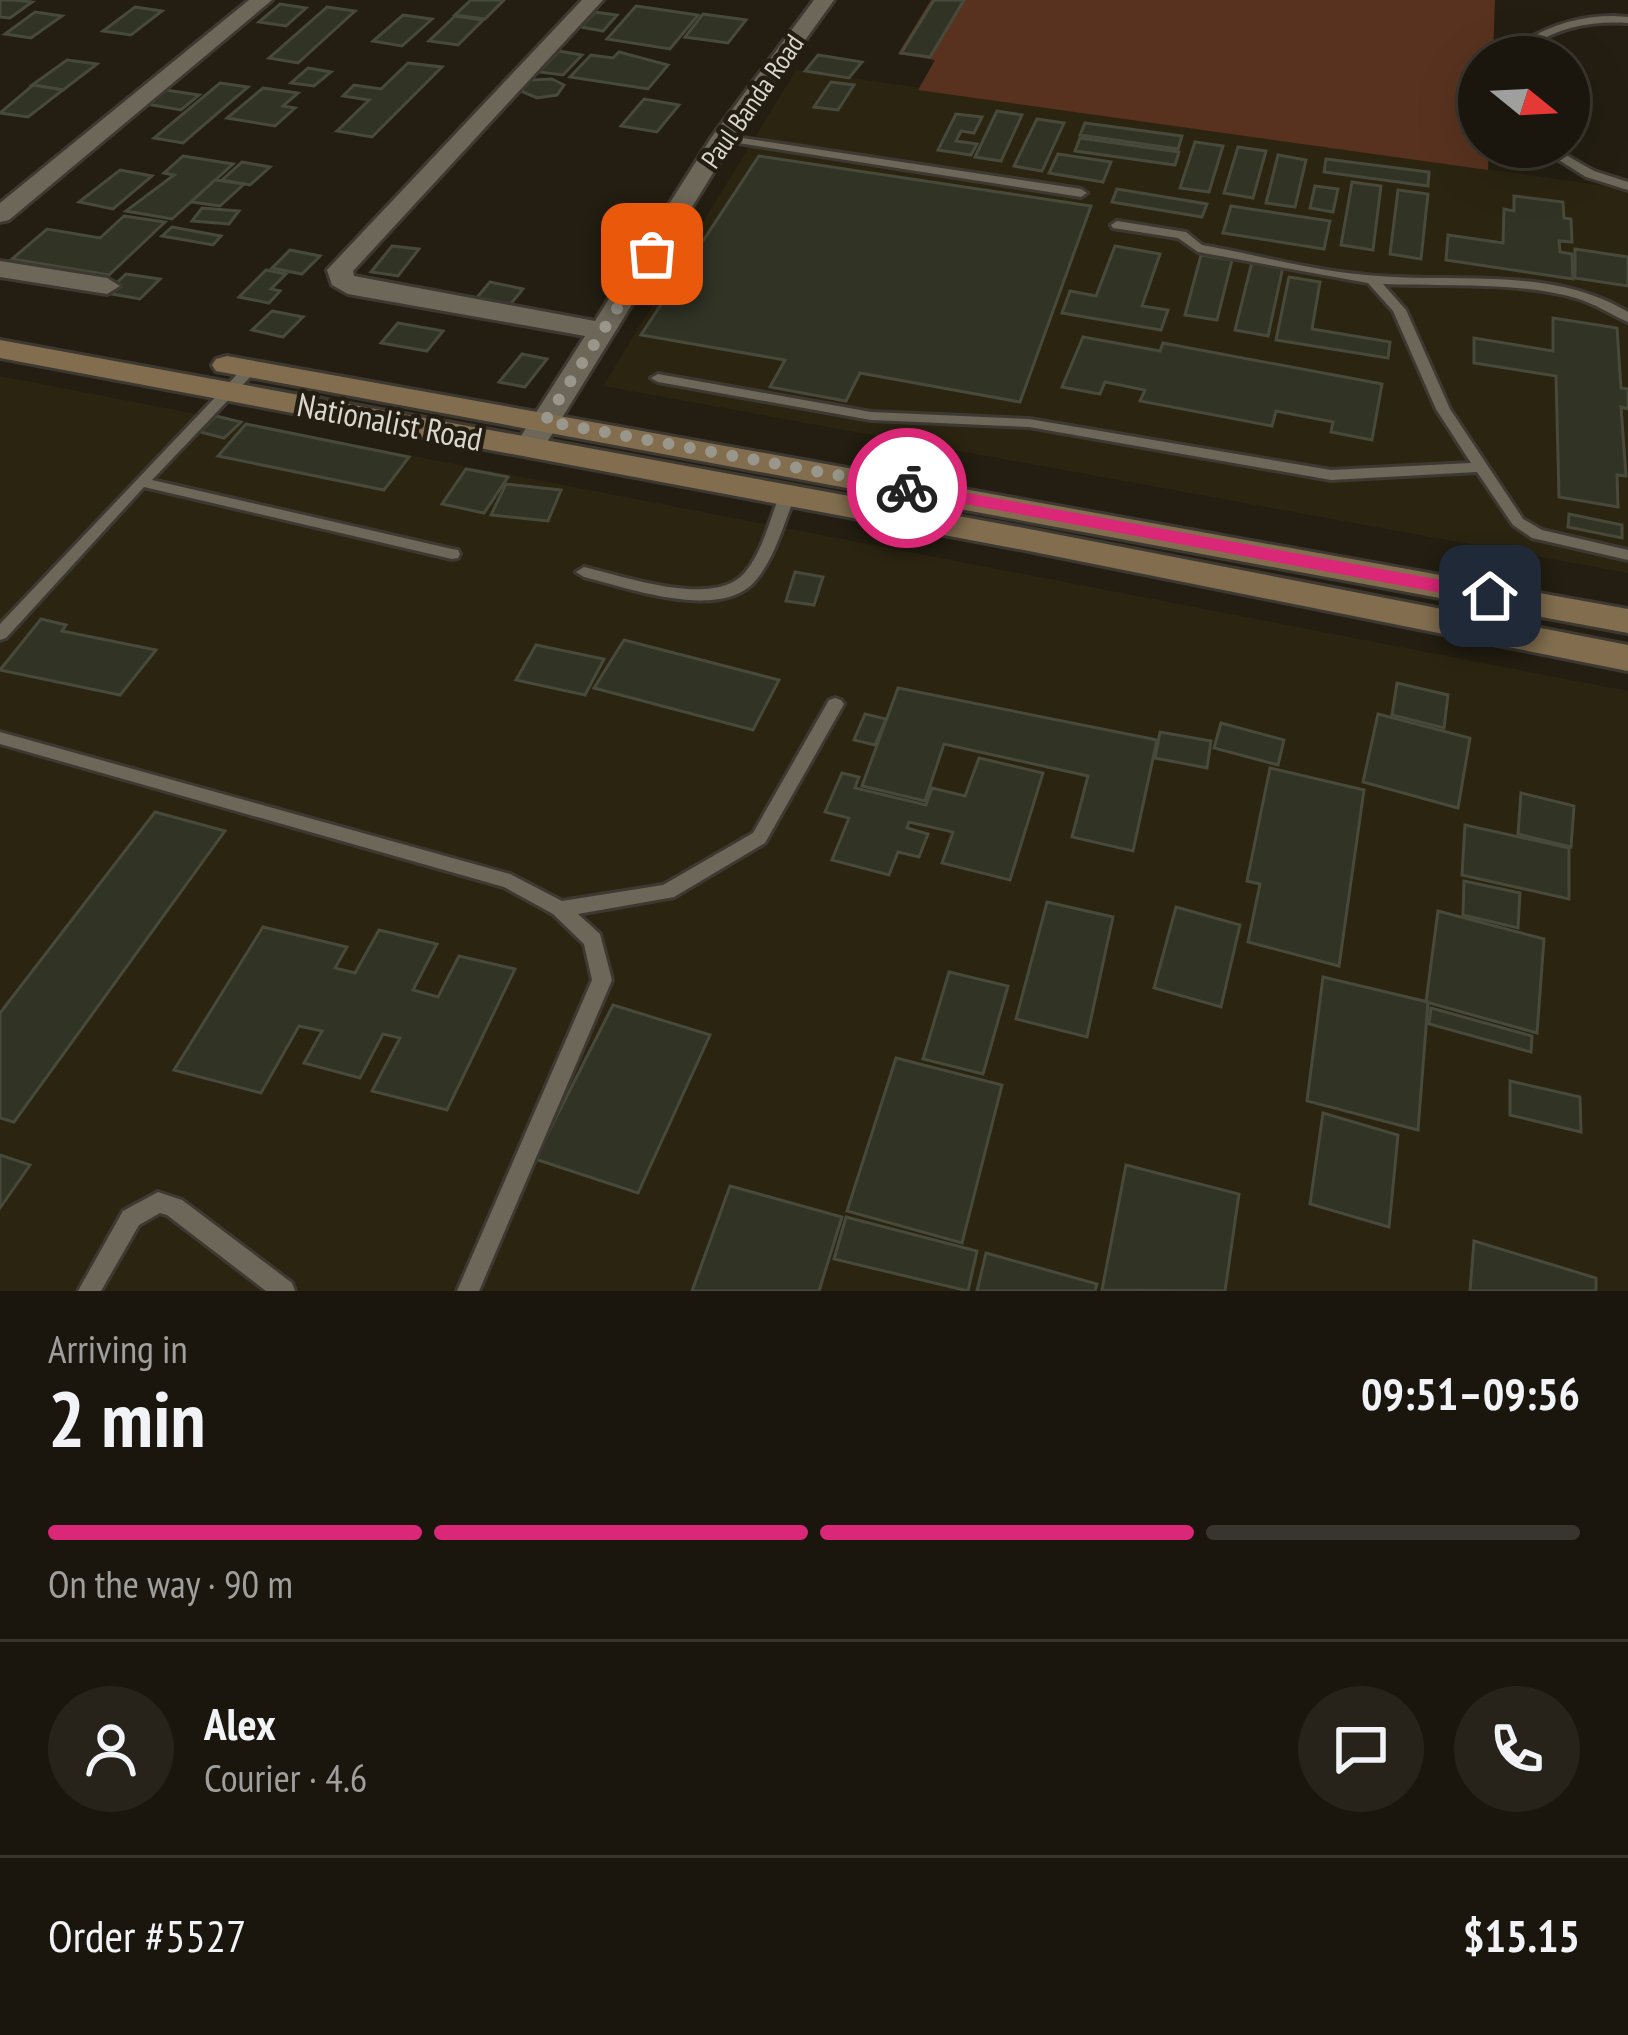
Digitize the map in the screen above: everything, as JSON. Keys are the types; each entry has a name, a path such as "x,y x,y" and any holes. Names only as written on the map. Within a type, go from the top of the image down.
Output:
{"main road":[{"name":"Nationalist Road","path":"0,323 239,380"},
{"name":"Nationalist Road","path":"0,349 239,380 1628,621"},
{"name":"Nationalist Road","path":"537,434 788,494 1628,658"}],"street":[{"path":"0,215 262,0"},
{"path":"593,0 340,270 341,280 357,288 604,331"},
{"name":"Paul Banda Road","path":"537,434 723,138 824,0"},
{"path":"0,269 107,286"}],"lane":[{"path":"1538,36 1549,28 1578,21 1628,20"},
{"path":"723,138 1081,193"},
{"path":"1580,168 1628,186"},
{"path":"1117,225 1182,235 1198,248 1372,280 1425,278 1572,293 1628,318"},
{"path":"1372,280 1400,310 1442,409 1519,522 1537,534 1628,554"},
{"path":"658,378 872,416 1029,423 1330,475 1479,467"},
{"path":"0,634 239,380"},
{"path":"141,482 452,554"},
{"path":"584,572 709,598 730,593 748,581 788,494"},
{"path":"560,909 667,892 759,838 835,704"},
{"path":"0,738 510,881 560,909 593,940 602,980 468,1291"},
{"path":"89,1291 130,1218 158,1202 174,1207 284,1291"}],"shaded area":[{"path":"931,0 1495,0 1494,36 1458,36 1458,166 918,90 935,60 898,54"},
{"path":"796,70 1628,189 1628,573 603,386"},
{"path":"0,376 1628,691 1628,1291 0,1291"}],"building":[{"path":"0,0 32,2 10,18 0,17"},
{"path":"471,0 504,0 485,19 455,15"},
{"path":"934,0 964,0 930,57 901,53"},
{"path":"280,4 306,8 286,26 259,22"},
{"path":"636,6 698,15 670,49 607,39"},
{"path":"135,7 162,11 131,35 103,31"},
{"path":"327,7 355,11 298,63 269,58"},
{"path":"35,12 62,16 31,38 5,34"},
{"path":"595,12 617,15 603,31 581,27"},
{"path":"703,14 746,20 728,43 685,37"},
{"path":"403,15 432,19 402,46 373,41"},
{"path":"455,16 483,20 458,45 429,41"},
{"path":"559,51 582,55 563,75 539,72"},
{"path":"619,52 668,65 648,89 570,77 591,55 613,58"},
{"path":"818,55 862,62 849,78 805,71"},
{"path":"67,60 97,64 63,90 32,85"},
{"path":"408,63 442,67 372,137 337,131 369,100 343,96 354,85 381,89"},
{"path":"308,68 331,72 314,86 291,83"},
{"path":"552,79 564,85 557,95 537,98 523,92 523,85 532,80"},
{"path":"831,82 854,85 838,110 814,107"},
{"path":"220,83 248,87 183,143 154,138"},
{"path":"33,85 63,90 28,117 0,113"},
{"path":"263,88 298,93 283,106 295,108 275,126 227,118"},
{"path":"159,89 199,95 181,110 141,103"},
{"path":"644,99 679,105 657,132 621,126"},
{"path":"997,111 1022,115 1001,161 975,157"},
{"path":"956,114 982,117 974,133 961,131 956,141 977,144 971,155 938,150"},
{"path":"1037,119 1064,123 1042,171 1014,166"},
{"path":"1085,123 1182,136 1178,149 1080,135"},
{"path":"1080,138 1179,152 1175,165 1075,151"},
{"path":"1195,142 1223,146 1209,192 1180,188"},
{"path":"1238,147 1266,151 1253,198 1224,193"},
{"path":"1058,154 1111,162 1103,182 1049,173"},
{"path":"1278,155 1306,160 1295,207 1266,203"},
{"path":"183,156 233,164 172,219 126,211 174,175 164,173"},
{"path":"759,156 1091,206 1020,402 860,373 846,401 770,387 785,360 641,335"},
{"path":"1326,159 1429,172 1428,186 1324,172"},
{"path":"242,162 270,167 250,185 222,180"},
{"path":"120,170 152,176 113,209 79,202"},
{"path":"215,180 244,184 220,206 191,202"},
{"path":"1352,182 1381,186 1373,250 1341,245"},
{"path":"1315,186 1338,189 1333,212 1310,208"},
{"path":"1117,189 1207,204 1202,217 1112,202"},
{"path":"1398,190 1428,194 1421,259 1390,254"},
{"path":"1514,196 1563,202 1564,218 1571,219 1572,242 1559,241 1560,252 1572,254 1573,279 1446,260 1448,235 1503,243 1504,209 1514,211"},
{"path":"1231,206 1330,221 1324,249 1223,233"},
{"path":"202,208 239,211 229,224 192,221"},
{"path":"124,216 165,222 109,275 12,259 47,229 100,238"},
{"path":"172,227 221,236 213,245 162,236"},
{"path":"392,246 419,249 398,276 371,272"},
{"path":"1115,246 1160,254 1142,306 1168,310 1161,330 1062,313 1070,291 1096,296"},
{"path":"1575,249 1628,257 1628,286 1575,278"},
{"path":"290,250 320,256 302,274 272,268"},
{"path":"1201,255 1232,260 1217,320 1185,315"},
{"path":"1252,262 1283,267 1268,336 1235,330"},
{"path":"266,270 286,274 271,289 280,291 269,303 239,297"},
{"path":"126,274 160,279 140,299 106,293"},
{"path":"1289,277 1320,282 1312,329 1390,342 1388,358 1276,340"},
{"path":"490,282 523,289 508,307 474,301"},
{"path":"272,311 303,317 283,337 252,330"},
{"path":"1553,318 1617,328 1621,388 1628,389 1628,409 1621,407 1626,476 1617,475 1618,507 1559,497 1556,376 1474,363 1474,338 1553,351"},
{"path":"398,323 443,331 427,351 381,343"},
{"path":"1083,337 1160,351 1163,343 1382,384 1372,440 1331,432 1333,422 1276,411 1272,426 1140,401 1145,390 1105,382 1100,394 1062,387"},
{"path":"522,354 547,359 525,387 499,382"},
{"path":"216,416 241,422 224,438 200,432"},
{"path":"246,424 409,457 384,490 218,456"},
{"path":"466,469 508,477 484,513 442,504"},
{"path":"506,484 561,490 548,521 491,515"},
{"path":"1569,514 1622,525 1622,538 1568,527"},
{"path":"795,572 823,577 814,605 786,601"},
{"path":"41,619 66,625 62,631 156,650 120,695 0,670"},
{"path":"624,640 779,680 753,730 594,688"},
{"path":"536,645 604,659 585,695 516,680"},
{"path":"1397,683 1448,695 1444,728 1392,715"},
{"path":"898,688 1157,740 1133,851 1072,837 1088,776 944,744 925,801 862,786"},
{"path":"865,714 886,719 875,745 854,740"},
{"path":"1378,714 1470,738 1458,808 1363,782"},
{"path":"1221,723 1284,740 1278,765 1214,748"},
{"path":"1160,732 1211,741 1207,768 1155,758"},
{"path":"979,758 1043,773 1010,880 942,863 953,832 909,822 907,828 928,834 919,857 898,852 889,875 832,860 849,818 825,812 842,773 859,777 855,788 926,805 932,788 965,796"},
{"path":"1270,768 1364,790 1339,966 1248,942 1260,884 1247,881"},
{"path":"1521,793 1574,806 1571,847 1518,834"},
{"path":"155,812 225,831 14,1122 0,1118 0,1013"},
{"path":"1465,825 1569,848 1569,899 1462,875"},
{"path":"1464,881 1520,893 1518,928 1463,915"},
{"path":"1047,902 1113,917 1087,1037 1016,1019"},
{"path":"1176,907 1240,925 1221,1007 1154,988"},
{"path":"1438,911 1544,939 1537,1033 1426,1002"},
{"path":"263,927 347,947 335,968 355,973 379,930 437,944 413,990 438,997 459,956 515,969 447,1110 372,1091 400,1038 383,1034 360,1078 304,1063 322,1031 299,1026 261,1093 174,1070"},
{"path":"949,972 1008,986 983,1074 923,1059"},
{"path":"1323,977 1428,1002 1418,1130 1307,1101"},
{"path":"613,1005 710,1035 638,1193 535,1159"},
{"path":"1431,1008 1532,1036 1531,1052 1429,1024"},
{"path":"896,1058 1002,1085 962,1243 847,1211"},
{"path":"1510,1081 1580,1097 1581,1132 1510,1115"},
{"path":"1323,1113 1398,1135 1389,1227 1310,1204"},
{"path":"0,1155 30,1165 0,1208"},
{"path":"1126,1165 1239,1194 1225,1291 1102,1290"},
{"path":"730,1186 842,1217 819,1291 692,1291"},
{"path":"846,1217 977,1251 968,1291 834,1259"},
{"path":"1474,1241 1596,1278 1596,1291 1470,1291"},
{"path":"986,1253 1097,1284 1095,1291 977,1291"}],"way so far":[{"path":"652,254 545,421 907,488"}],"route":[{"path":"907,488 1490,596"}]}
